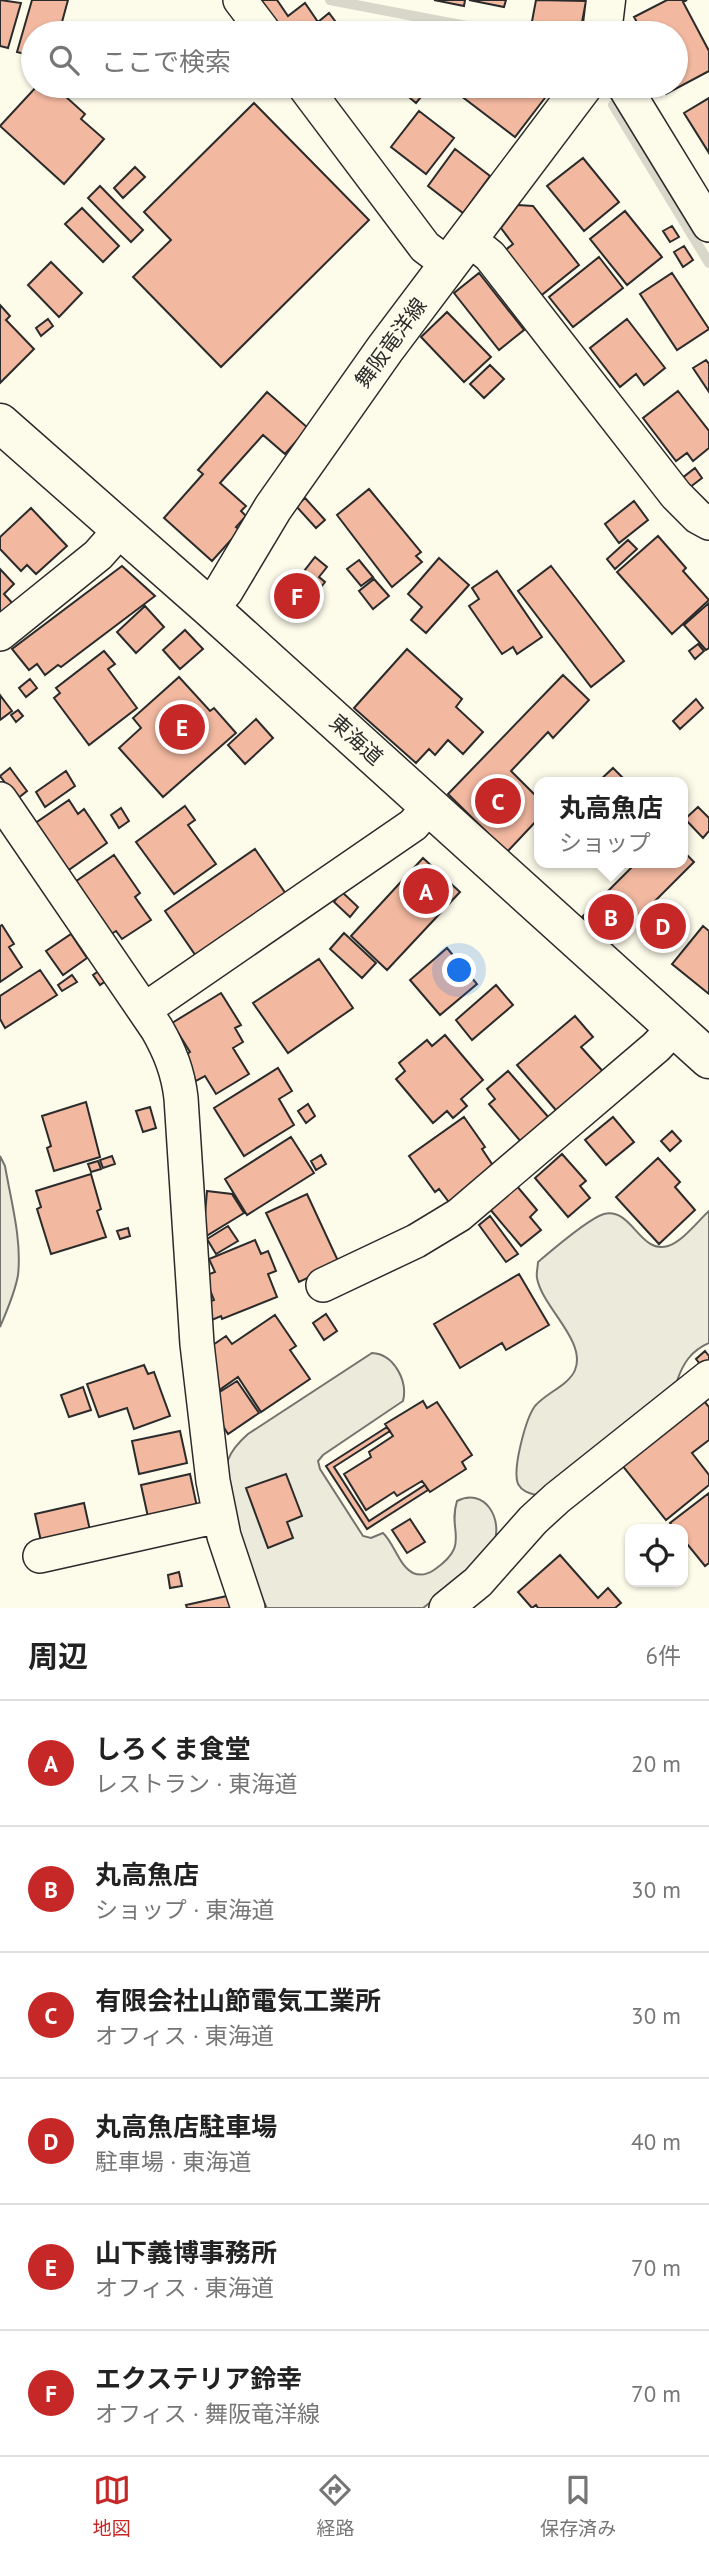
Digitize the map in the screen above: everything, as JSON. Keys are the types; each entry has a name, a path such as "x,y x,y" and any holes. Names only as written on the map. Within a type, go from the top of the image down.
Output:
{"main road":[{"path":"603,21 606,0"},
{"name":"舞阪竜洋線","path":"209,607 224,590 273,508 385,349 574,98"},
{"name":"東海道","path":"0,423 209,607 709,1059"}],"street":[{"path":"240,0 256,21"},
{"path":"313,98 425,247 490,256 676,495 698,517 709,523"},
{"path":"631,98 709,225"},
{"path":"0,634 98,555 121,529"},
{"path":"0,799 144,1010 169,1051 180,1085 197,1344 213,1481 228,1549 248,1608"},
{"path":"144,1010 413,825 430,806"},
{"path":"323,1285 416,1241 459,1215 656,1047 674,1028"},
{"path":"446,1608 478,1582 533,1520 557,1498 709,1377"},
{"path":"40,1556 219,1516"}],"shaded area":[{"path":"0,1156 5,1166 13,1207 19,1262 15,1288 0,1327"},
{"path":"709,1211 709,1343 688,1358 677,1381 546,1489 536,1495 523,1490 518,1484 517,1467 528,1421 535,1406 572,1375 577,1359 570,1336 541,1289 537,1276 538,1262 580,1228 604,1214 622,1217 650,1244 658,1247 668,1246 679,1240"},
{"path":"372,1353 387,1358 398,1370 403,1385 403,1401 318,1461 320,1469 363,1536 371,1538 383,1533 408,1570 418,1574 429,1573 452,1553 456,1537 457,1501 476,1498 494,1515 494,1543 450,1587 423,1608 267,1608 253,1578 233,1512 227,1473 228,1460 236,1446 248,1434"}],"building":[{"path":"0,0 21,3 8,48 0,46"},
{"path":"32,0 68,0 62,21 26,21"},
{"path":"263,0 277,0 288,16 305,3 317,21 271,21 258,4"},
{"path":"434,0 465,0 464,6"},
{"path":"469,0 506,0 504,7"},
{"path":"536,0 586,1 582,21 532,21"},
{"path":"667,0 687,0 683,2 709,51 709,71 688,82 688,21 636,21 634,17"},
{"path":"329,13 335,21 319,21"},
{"path":"26,98 67,98 85,114 81,119 104,139 64,184 0,126"},
{"path":"464,98 545,98 515,137"},
{"path":"709,98 709,153 684,113"},
{"path":"254,103 369,220 221,367 133,277 171,240 144,212"},
{"path":"419,111 454,138 426,174 391,147"},
{"path":"455,149 490,176 463,213 428,186"},
{"path":"583,158 619,202 584,231 547,186"},
{"path":"135,167 145,177 123,198 114,188"},
{"path":"100,186 143,230 131,242 88,198"},
{"path":"518,205 533,206 579,265 538,298 503,252 513,244 501,228"},
{"path":"82,208 119,246 103,262 65,224"},
{"path":"625,211 662,257 627,285 590,239"},
{"path":"672,226 679,237 670,242 663,231"},
{"path":"684,246 693,260 683,267 674,252"},
{"path":"599,257 623,288 573,327 549,297"},
{"path":"51,262 82,293 59,317 28,285"},
{"path":"479,273 524,330 499,350 454,293"},
{"path":"672,273 709,329 677,350 640,294"},
{"path":"0,305 10,316 6,320 34,349 0,383"},
{"path":"447,312 491,357 464,382 421,337"},
{"path":"48,319 53,326 41,336 36,328"},
{"path":"627,319 665,368 644,385 636,374 620,387 590,348"},
{"path":"706,360 709,364 709,392 693,368"},
{"path":"490,365 504,379 484,398 470,384"},
{"path":"678,391 709,431 709,448 693,461 687,453 676,461 643,418"},
{"path":"267,392 308,428 285,454 263,435 220,483 246,506 241,511 246,516 236,527 240,530 212,561 164,518 203,474 198,470"},
{"path":"695,468 702,478 689,488 681,479"},
{"path":"369,489 421,552 416,556 422,562 392,587 337,515"},
{"path":"305,498 325,520 316,528 296,506"},
{"path":"634,501 648,520 619,543 605,524"},
{"path":"31,508 67,546 36,574 27,565 21,571 0,549 0,537"},
{"path":"658,536 686,568 683,571 709,600 672,634 617,572"},
{"path":"628,540 637,549 615,569 607,559"},
{"path":"315,557 327,567 319,577 325,582 300,614 278,596 293,577 297,580"},
{"path":"439,558 469,585 426,633 411,620 422,607 408,594"},
{"path":"359,560 373,577 361,586 347,569"},
{"path":"122,566 155,596 61,667 58,665 45,675 37,664 29,670 12,649"},
{"path":"551,566 624,661 591,687 518,591"},
{"path":"0,569 14,584 4,594 15,606 0,620"},
{"path":"497,571 542,637 517,654 513,647 502,654 469,606 479,599 472,588"},
{"path":"374,579 389,596 373,609 359,591"},
{"path":"709,603 709,648 706,650 684,625"},
{"path":"145,606 164,627 136,653 117,632"},
{"path":"185,630 203,649 180,669 163,650"},
{"path":"698,644 704,651 695,659 689,651"},
{"path":"407,649 462,699 456,707 483,732 463,754 448,740 435,755 429,749 416,763 354,708"},
{"path":"104,651 115,664 108,669 137,708 89,745 54,698 60,693 56,688"},
{"path":"563,675 589,700 553,738 548,732 511,771 534,794 534,823 507,852 448,794"},
{"path":"179,677 210,711 214,708 236,733 163,797 119,748 141,728 133,718"},
{"path":"30,679 37,688 26,697 19,688"},
{"path":"0,695 12,711 0,720"},
{"path":"696,699 703,708 680,729 673,721"},
{"path":"18,710 23,716 16,722 11,715"},
{"path":"256,719 273,738 245,764 228,745"},
{"path":"10,768 27,791 17,799 0,776"},
{"path":"613,768 622,777 603,777"},
{"path":"66,771 75,786 45,807 36,792"},
{"path":"69,800 78,814 84,809 107,843 63,874 31,826"},
{"path":"185,806 195,820 188,825 216,864 174,894 136,842"},
{"path":"698,807 709,818 709,831 703,838 688,822 688,816"},
{"path":"121,808 129,821 119,828 111,815"},
{"path":"255,849 286,894 196,956 165,911"},
{"path":"114,855 140,893 135,897 151,920 122,939 116,931 108,936 72,884"},
{"path":"688,856 694,862 688,868"},
{"path":"423,858 460,892 387,970 351,936"},
{"path":"631,868 688,868 610,946 582,917"},
{"path":"342,892 358,907 350,917 334,902"},
{"path":"2,925 14,944 9,947 22,967 0,982 0,926"},
{"path":"703,926 709,931 709,994 672,964"},
{"path":"344,933 376,963 362,978 330,949"},
{"path":"71,934 87,958 63,975 46,951"},
{"path":"447,948 477,984 440,1015 410,980"},
{"path":"319,959 353,1008 288,1053 253,1003"},
{"path":"103,968 110,978 100,985 93,975"},
{"path":"40,970 57,995 5,1028 0,1019 0,996"},
{"path":"72,975 77,982 62,991 58,985"},
{"path":"496,985 513,1005 472,1040 456,1020"},
{"path":"221,993 241,1025 235,1028 243,1042 233,1048 249,1074 216,1094 205,1076 194,1082 179,1059 190,1052 172,1023"},
{"path":"575,1016 593,1037 581,1047 607,1076 561,1116 517,1065"},
{"path":"445,1035 483,1080 461,1099 467,1106 453,1118 447,1111 433,1123 396,1079 405,1071 399,1063 427,1040 432,1046"},
{"path":"278,1068 292,1091 279,1099 294,1125 244,1156 214,1108"},
{"path":"508,1071 550,1119 522,1143 489,1104 495,1099 487,1089"},
{"path":"86,1102 100,1157 54,1171 47,1148 51,1146 42,1116"},
{"path":"308,1104 315,1116 306,1123 298,1111"},
{"path":"150,1107 156,1128 143,1132 136,1111"},
{"path":"464,1117 485,1147 482,1149 498,1173 451,1205 439,1189 435,1192 409,1156"},
{"path":"613,1117 634,1142 606,1165 585,1140"},
{"path":"672,1131 681,1141 670,1151 661,1141"},
{"path":"291,1137 314,1173 247,1215 225,1179"},
{"path":"562,1154 586,1181 580,1186 590,1198 568,1217 535,1178"},
{"path":"321,1155 326,1164 316,1170 311,1161"},
{"path":"112,1156 115,1164 103,1168 100,1160"},
{"path":"658,1158 680,1182 675,1187 695,1210 659,1244 616,1197"},
{"path":"98,1161 101,1169 91,1172 88,1164"},
{"path":"91,1174 101,1209 97,1211 106,1237 51,1254 37,1209 41,1207 36,1191"},
{"path":"516,1185 537,1210 530,1217 541,1230 521,1246 489,1208"},
{"path":"207,1191 232,1194 244,1213 203,1238"},
{"path":"307,1194 339,1263 299,1282 266,1213"},
{"path":"490,1216 518,1254 506,1262 479,1225"},
{"path":"228,1226 238,1241 216,1254 207,1239"},
{"path":"128,1228 130,1236 120,1239 117,1231"},
{"path":"255,1240 261,1254 268,1251 276,1271 268,1274 277,1297 222,1319 221,1316 207,1322 206,1303 214,1300 204,1276 215,1272 209,1259"},
{"path":"519,1274 549,1325 506,1350 502,1343 460,1368 434,1324"},
{"path":"326,1314 337,1331 324,1340 313,1323"},
{"path":"275,1315 296,1346 290,1350 310,1379 261,1412 238,1377 215,1393 210,1347 226,1336 232,1344"},
{"path":"705,1351 709,1356 709,1363 703,1368 696,1359"},
{"path":"144,1365 148,1374 154,1372 170,1416 134,1429 127,1408 99,1417 87,1384"},
{"path":"237,1381 259,1413 228,1434 218,1418 215,1395"},
{"path":"83,1387 91,1410 69,1417 61,1395"},
{"path":"699,1395 709,1407 709,1440 692,1453 709,1475 709,1485 666,1520 622,1465"},
{"path":"423,1401 427,1408 437,1402 472,1455 462,1462 466,1469 430,1492 422,1481 397,1496 394,1492 366,1510 344,1474 371,1457 369,1452 393,1436 385,1424"},
{"path":"387,1427 390,1431 334,1467 369,1521 425,1485 428,1490 367,1529 326,1466"},
{"path":"180,1431 187,1463 139,1474 132,1441"},
{"path":"190,1474 197,1507 148,1517 141,1485"},
{"path":"286,1474 302,1516 287,1522 293,1538 268,1548 246,1488"},
{"path":"709,1493 709,1563 705,1566 688,1545 688,1524 670,1523"},
{"path":"84,1503 91,1535 42,1546 35,1514"},
{"path":"410,1519 425,1542 407,1553 392,1530"},
{"path":"560,1555 598,1598 608,1588 621,1603 615,1608 538,1608 536,1605 532,1608 518,1592"},
{"path":"179,1572 182,1586 170,1588 168,1575"},
{"path":"236,1594 239,1608 187,1608 186,1605"}],"waterway":[{"path":"330,0 440,21"},
{"path":"613,105 709,263"}],"place":[{"name":"エクステリア鈴幸","path":"297,596"},
{"name":"山下義博事務所","path":"182,727"},
{"name":"有限会社山節電気工業所","path":"498,801"},
{"name":"しろくま食堂","path":"426,891"},
{"name":"丸高魚店","path":"611,917"},
{"name":"丸高魚店駐車場","path":"663,926"}]}
